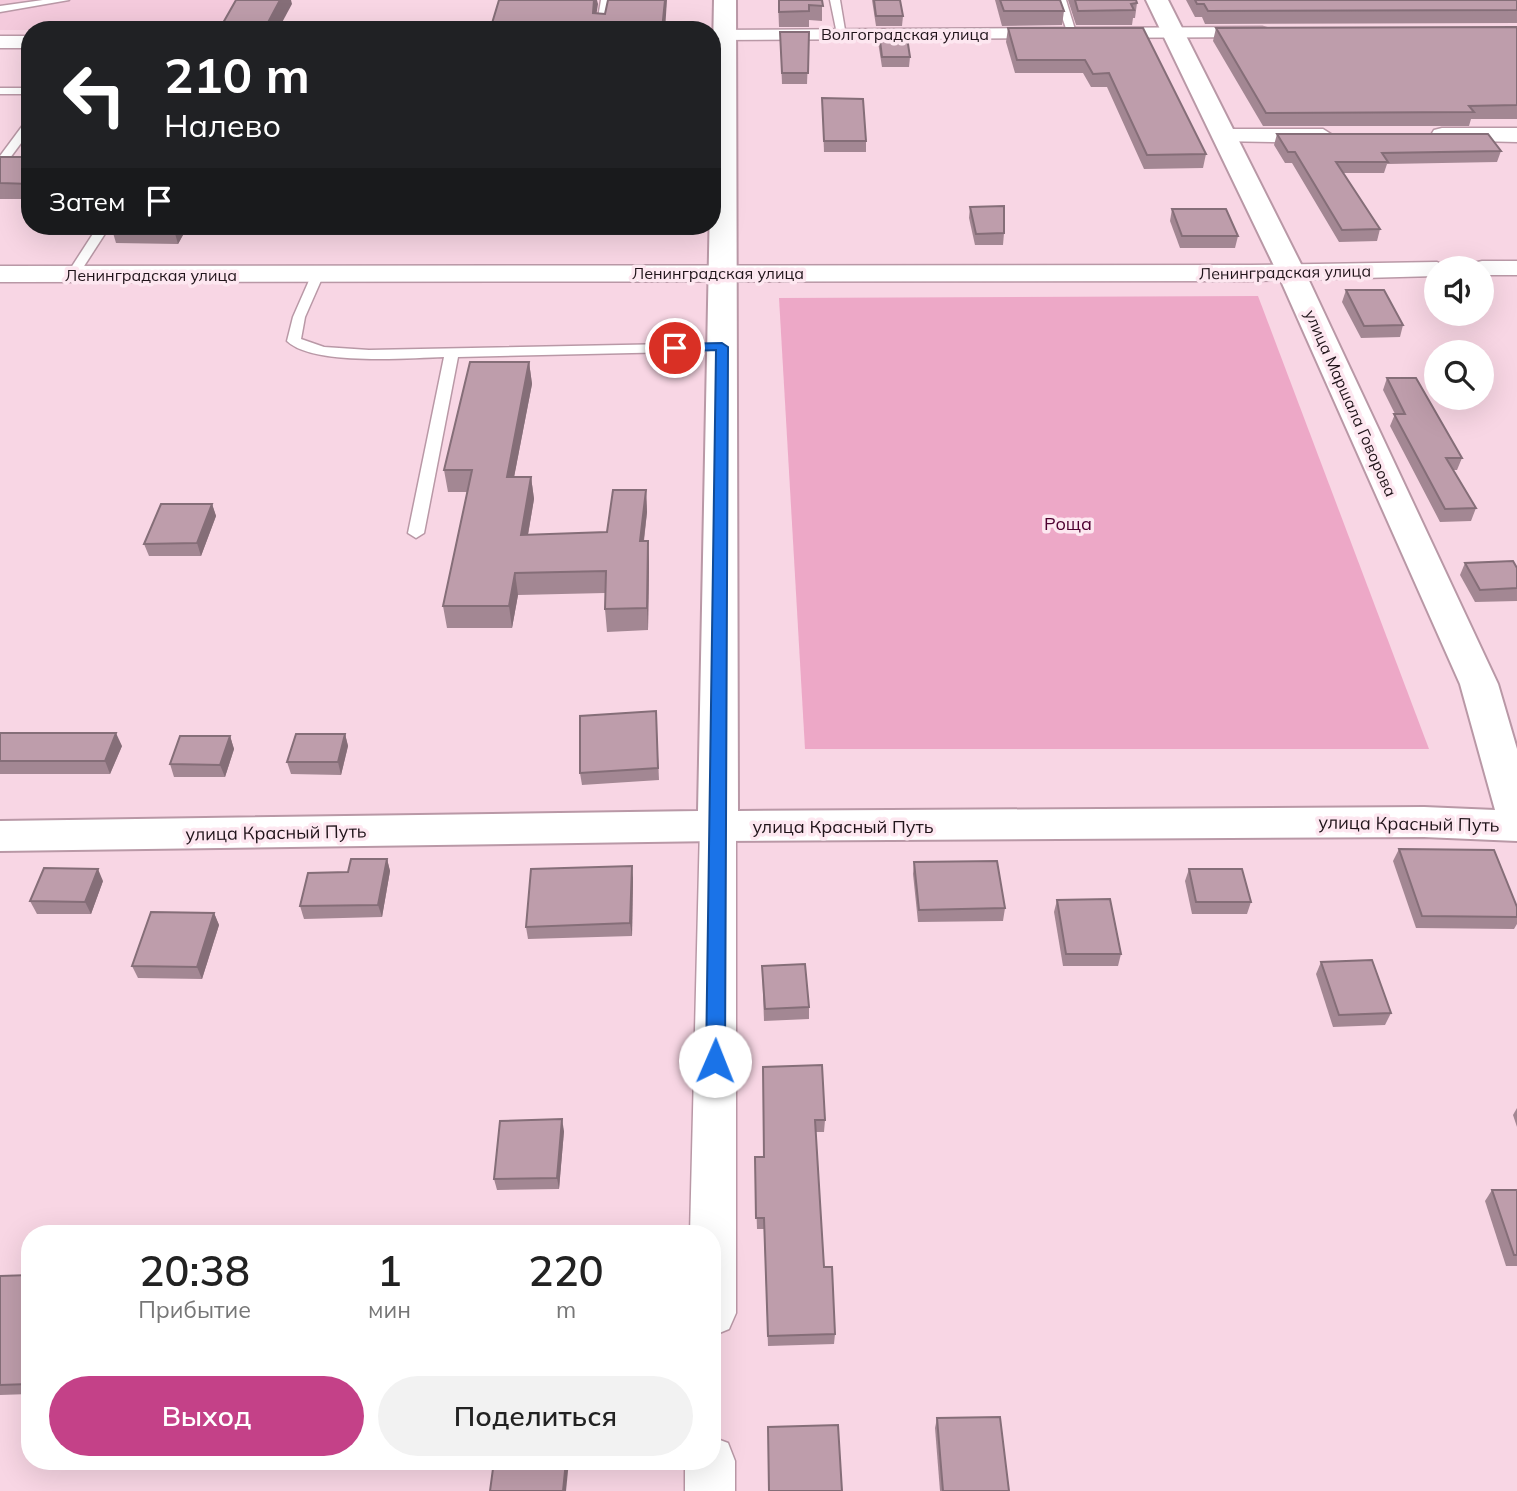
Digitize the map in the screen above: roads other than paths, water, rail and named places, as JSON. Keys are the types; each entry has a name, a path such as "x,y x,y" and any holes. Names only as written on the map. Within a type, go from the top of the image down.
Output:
{"street":[{"path":"721,23 725,0"},
{"name":"улица Маршала Говорова","path":"1157,0 1292,272 1479,684 1517,816"},
{"name":"Волгоградская улица","path":"721,34 1284,33"},
{"path":"0,42 21,42"},
{"path":"1420,135 1517,135"},
{"path":"1225,136 1350,136"},
{"path":"713,1225 722,347 721,193"},
{"path":"1494,268 1517,268"},
{"name":"Ленинградская улица","path":"0,274 317,276 1424,269"},
{"name":"улица Красный Путь","path":"0,836 718,826 1424,822 1517,826"},
{"path":"710,1470 710,1491"}],"lane":[{"path":"0,9 64,0"},
{"path":"602,21 606,0"},
{"path":"835,0 842,34"},
{"path":"1061,0 1073,34"},
{"path":"0,91 21,92"},
{"path":"2,160 21,135"},
{"path":"2,160 16,159"},
{"path":"73,274 98,235"},
{"path":"317,276 299,317 295,341 301,347 342,353 722,347"},
{"path":"416,533 452,353"}],"park label":[{"name":"Роща","path":"1068,524"}]}
